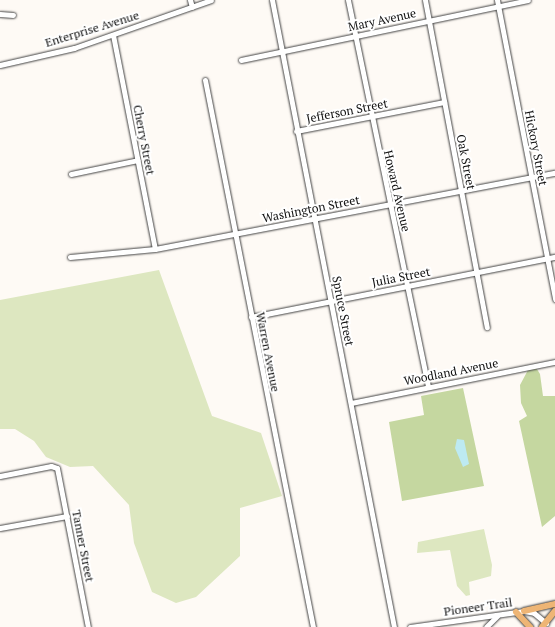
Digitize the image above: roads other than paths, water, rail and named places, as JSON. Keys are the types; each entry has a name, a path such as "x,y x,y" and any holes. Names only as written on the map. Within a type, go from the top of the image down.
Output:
{"main road":[{"path":"524,611 555,604"},
{"path":"544,625 555,610"},
{"path":"516,612 530,627"}],"street":[{"path":"190,0 192,8"},
{"name":"Enterprise Avenue","path":"0,65 113,35 211,0"},
{"name":"Spruce Street","path":"272,0 296,131 331,301 394,627"},
{"name":"Howard Avenue","path":"348,0 428,386"},
{"name":"Oak Street","path":"425,0 487,327"},
{"name":"Hickory Street","path":"497,0 555,299"},
{"name":"Mary Avenue","path":"241,60 528,0"},
{"path":"0,14 13,15"},
{"name":"Cherry Street","path":"113,35 155,249"},
{"name":"Warren Avenue","path":"205,80 313,627"},
{"name":"Jefferson Street","path":"296,131 444,102"},
{"path":"71,174 138,160"},
{"name":"Washington Street","path":"70,257 155,249 555,173"},
{"name":"Julia Street","path":"251,317 555,257"},
{"name":"Woodland Avenue","path":"351,403 428,386 555,362"},
{"name":"Tanner Street","path":"0,476 51,466 57,468 88,627"},
{"path":"0,528 67,516"},
{"name":"Pioneer Trail","path":"410,627 524,611 534,613 544,625"},
{"path":"486,627 497,616"}],"water":[{"path":"457,439 464,440 469,464 463,467 455,448"}]}
